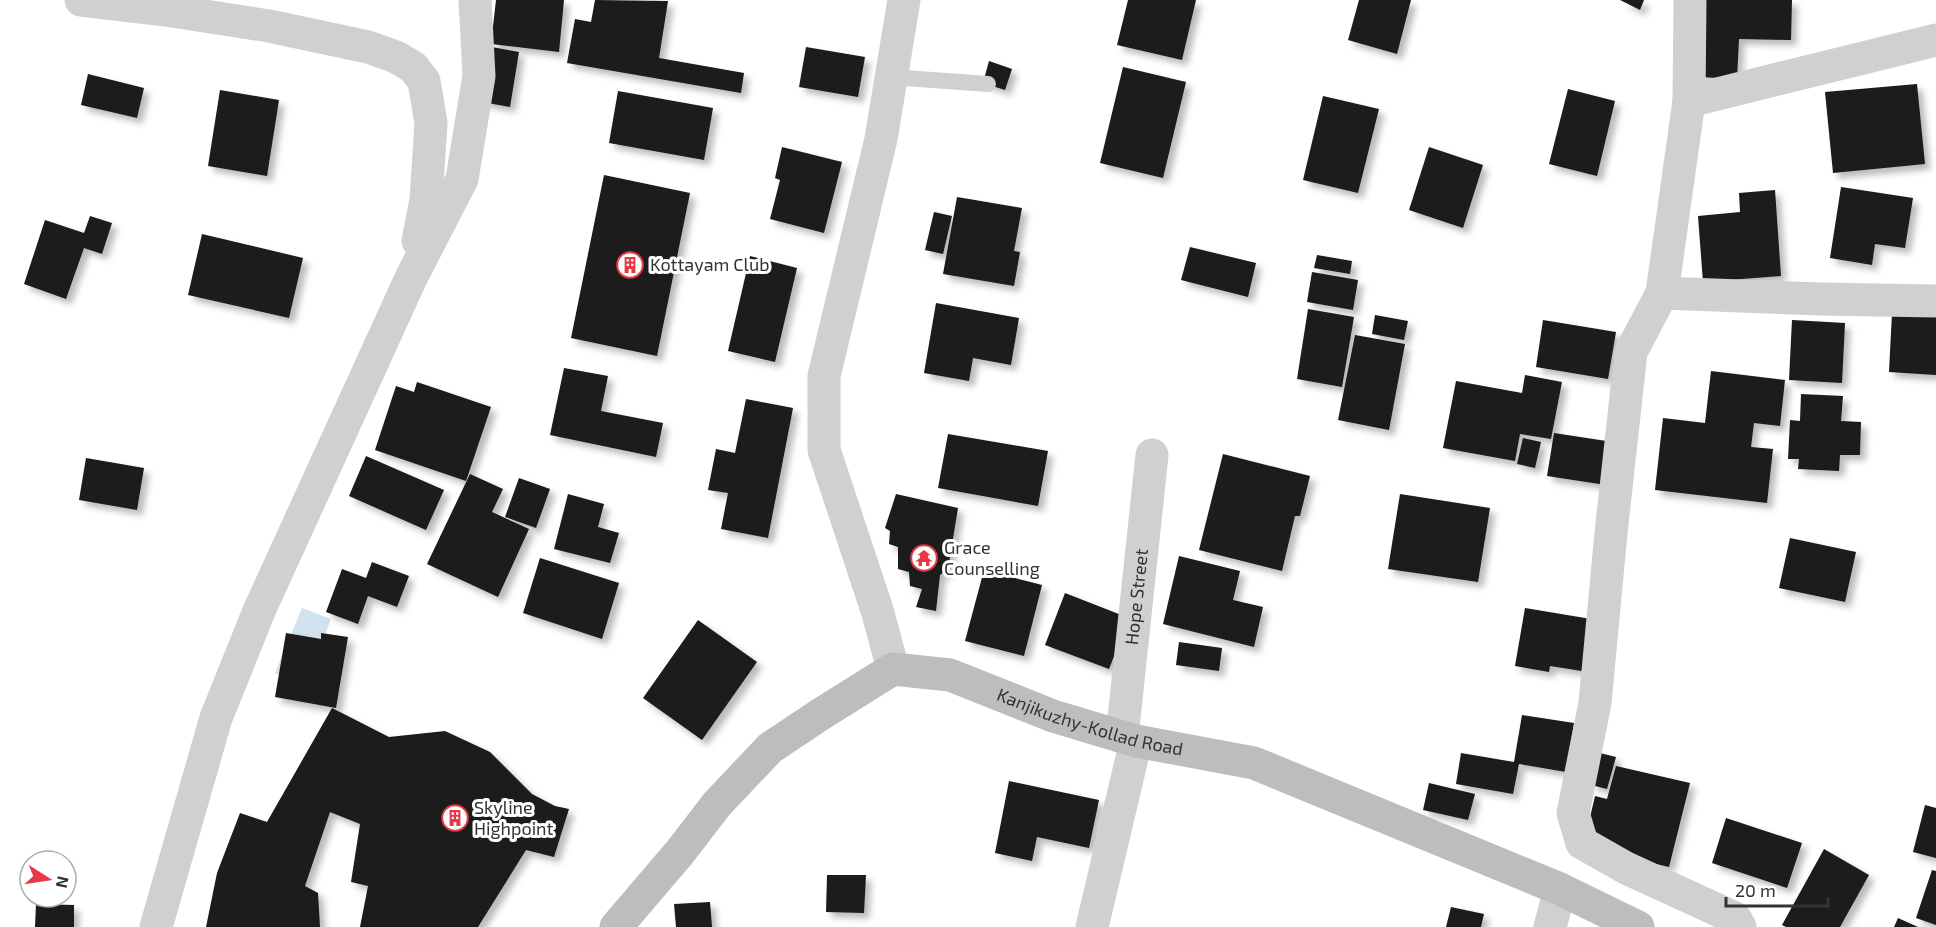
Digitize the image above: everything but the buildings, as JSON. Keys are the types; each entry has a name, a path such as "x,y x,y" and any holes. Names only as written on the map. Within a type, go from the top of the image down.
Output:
{"main road":[{"name":"Kanjikuzhy-Kollad Road","path":"893,669 950,675 1053,716 1129,739 1254,764 1560,889 1638,927"},
{"path":"616,927 680,852 717,804 771,748 893,669"}],"street":[{"path":"81,0 269,26 368,47 396,57 413,67 424,81 431,123 426,200 411,278"},
{"path":"156,927 216,718 259,610 411,278 462,179 479,76 475,0"},
{"path":"893,669 878,610 824,450 824,376 881,139 904,0"},
{"path":"1690,0 1689,101 1662,292 1630,352 1595,704 1573,813 1582,843 1626,868 1735,918 1740,927"},
{"path":"1689,101 1936,40"},
{"path":"1662,292 1820,299 1936,301"},
{"name":"Hope Street","path":"1092,927 1129,739 1152,455"},
{"path":"1550,927 1560,889"}],"lane":[{"path":"891,77 988,84"}],"water":[{"path":"302,608 331,619 306,688 275,673"}],"place":[{"name":"Kottayam Club","path":"630,265"},
{"name":"Grace Counselling","path":"924,558"},
{"name":"Skyline Highpoint","path":"455,818"}]}
